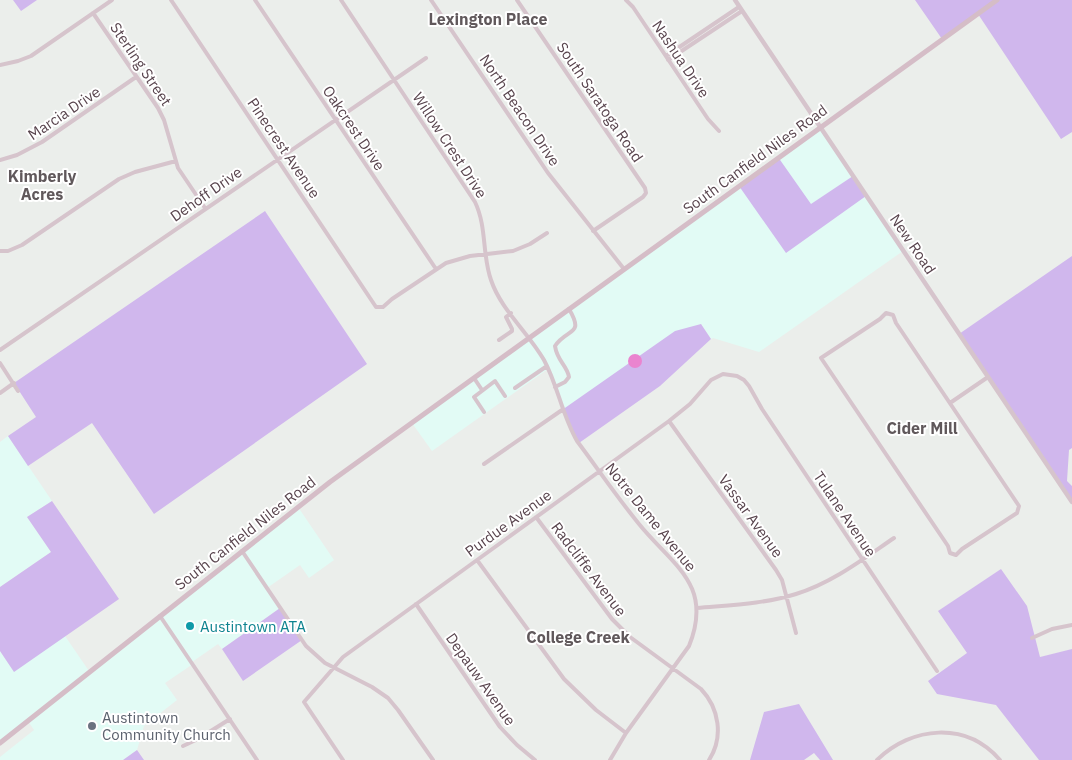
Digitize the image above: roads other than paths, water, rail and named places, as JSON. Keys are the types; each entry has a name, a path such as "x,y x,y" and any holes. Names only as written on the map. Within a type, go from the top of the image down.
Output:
{"main road":[{"name":"South Canfield Niles Road","path":"0,743 323,487 997,0"}],"street":[{"path":"0,65 31,56 112,0"},
{"name":"Pinecrest Avenue","path":"171,0 370,295 373,304 377,308 383,308 392,299 436,269"},
{"name":"Oakcrest Drive","path":"255,0 436,269"},
{"name":"Willow Crest Drive","path":"340,0 475,202 482,222 488,270 493,286 529,338"},
{"name":"North Beacon Drive","path":"432,0 548,173 624,269"},
{"name":"South Saratoga Road","path":"518,0 645,188 646,193 643,197 593,231"},
{"name":"Nashua Drive","path":"626,0 633,7 708,119 719,131"},
{"name":"New Road","path":"735,0 1072,502"},
{"path":"667,58 740,9"},
{"name":"Sterling Street","path":"93,14 162,116 181,174 205,208"},
{"name":"Dehoff Drive","path":"0,350 426,58"},
{"name":"Marcia Drive","path":"0,160 17,155 42,142 136,77"},
{"path":"0,251 8,251 22,245 119,179 135,172 176,161"},
{"path":"436,269 458,259 519,249 546,233"},
{"path":"555,387 565,382 569,377 569,373 556,356 555,346 558,341 573,331 576,326 576,321 569,309"},
{"path":"886,313 891,314 950,404 1019,506 1017,513 956,555 950,553 948,546 821,358 880,319 886,313"},
{"path":"498,340 512,331 506,317 511,314"},
{"name":"Notre Dame Avenue","path":"529,338 547,366 568,426 577,441 640,526 683,571 692,590 697,608 692,638 686,652 626,734 610,760"},
{"path":"0,364 18,391"},
{"path":"515,388 547,366"},
{"name":"Purdue Avenue","path":"343,760 304,702 343,657 669,421 690,404 714,378 724,374 732,374"},
{"name":"Tulane Avenue","path":"732,374 741,378 749,386 762,410 937,670"},
{"path":"950,404 988,377"},
{"path":"474,378 482,390"},
{"path":"484,412 474,397 482,390 495,381 505,396"},
{"path":"0,393 14,384"},
{"path":"484,464 562,410"},
{"name":"Vassar Avenue","path":"669,421 782,580 796,633"},
{"name":"Radcliffe Avenue","path":"536,517 612,620 630,637 701,689 707,696 718,723 718,736 709,760"},
{"path":"697,608 759,602 786,597 816,587 894,538"},
{"path":"242,551 306,646 333,667 372,687 388,698 433,760"},
{"path":"477,560 564,679 596,710 626,734"},
{"name":"Depauw Avenue","path":"416,604 492,717 513,741 535,760"},
{"path":"160,616 258,760"},
{"path":"1032,638 1052,629 1072,624"},
{"path":"183,746 230,719"},
{"path":"877,760 901,742 914,736 934,732 968,738 985,747 1000,760"}],"place":[{"name":"Austintown ATA","path":"190,626"},
{"name":"Austintown Community Church","path":"92,726"}],"district":[{"name":"Lexington Place","path":"488,19"},
{"name":"Kimberly Acres","path":"42,185"},
{"name":"Cider Mill","path":"922,428"},
{"name":"College Creek","path":"578,637"}]}
